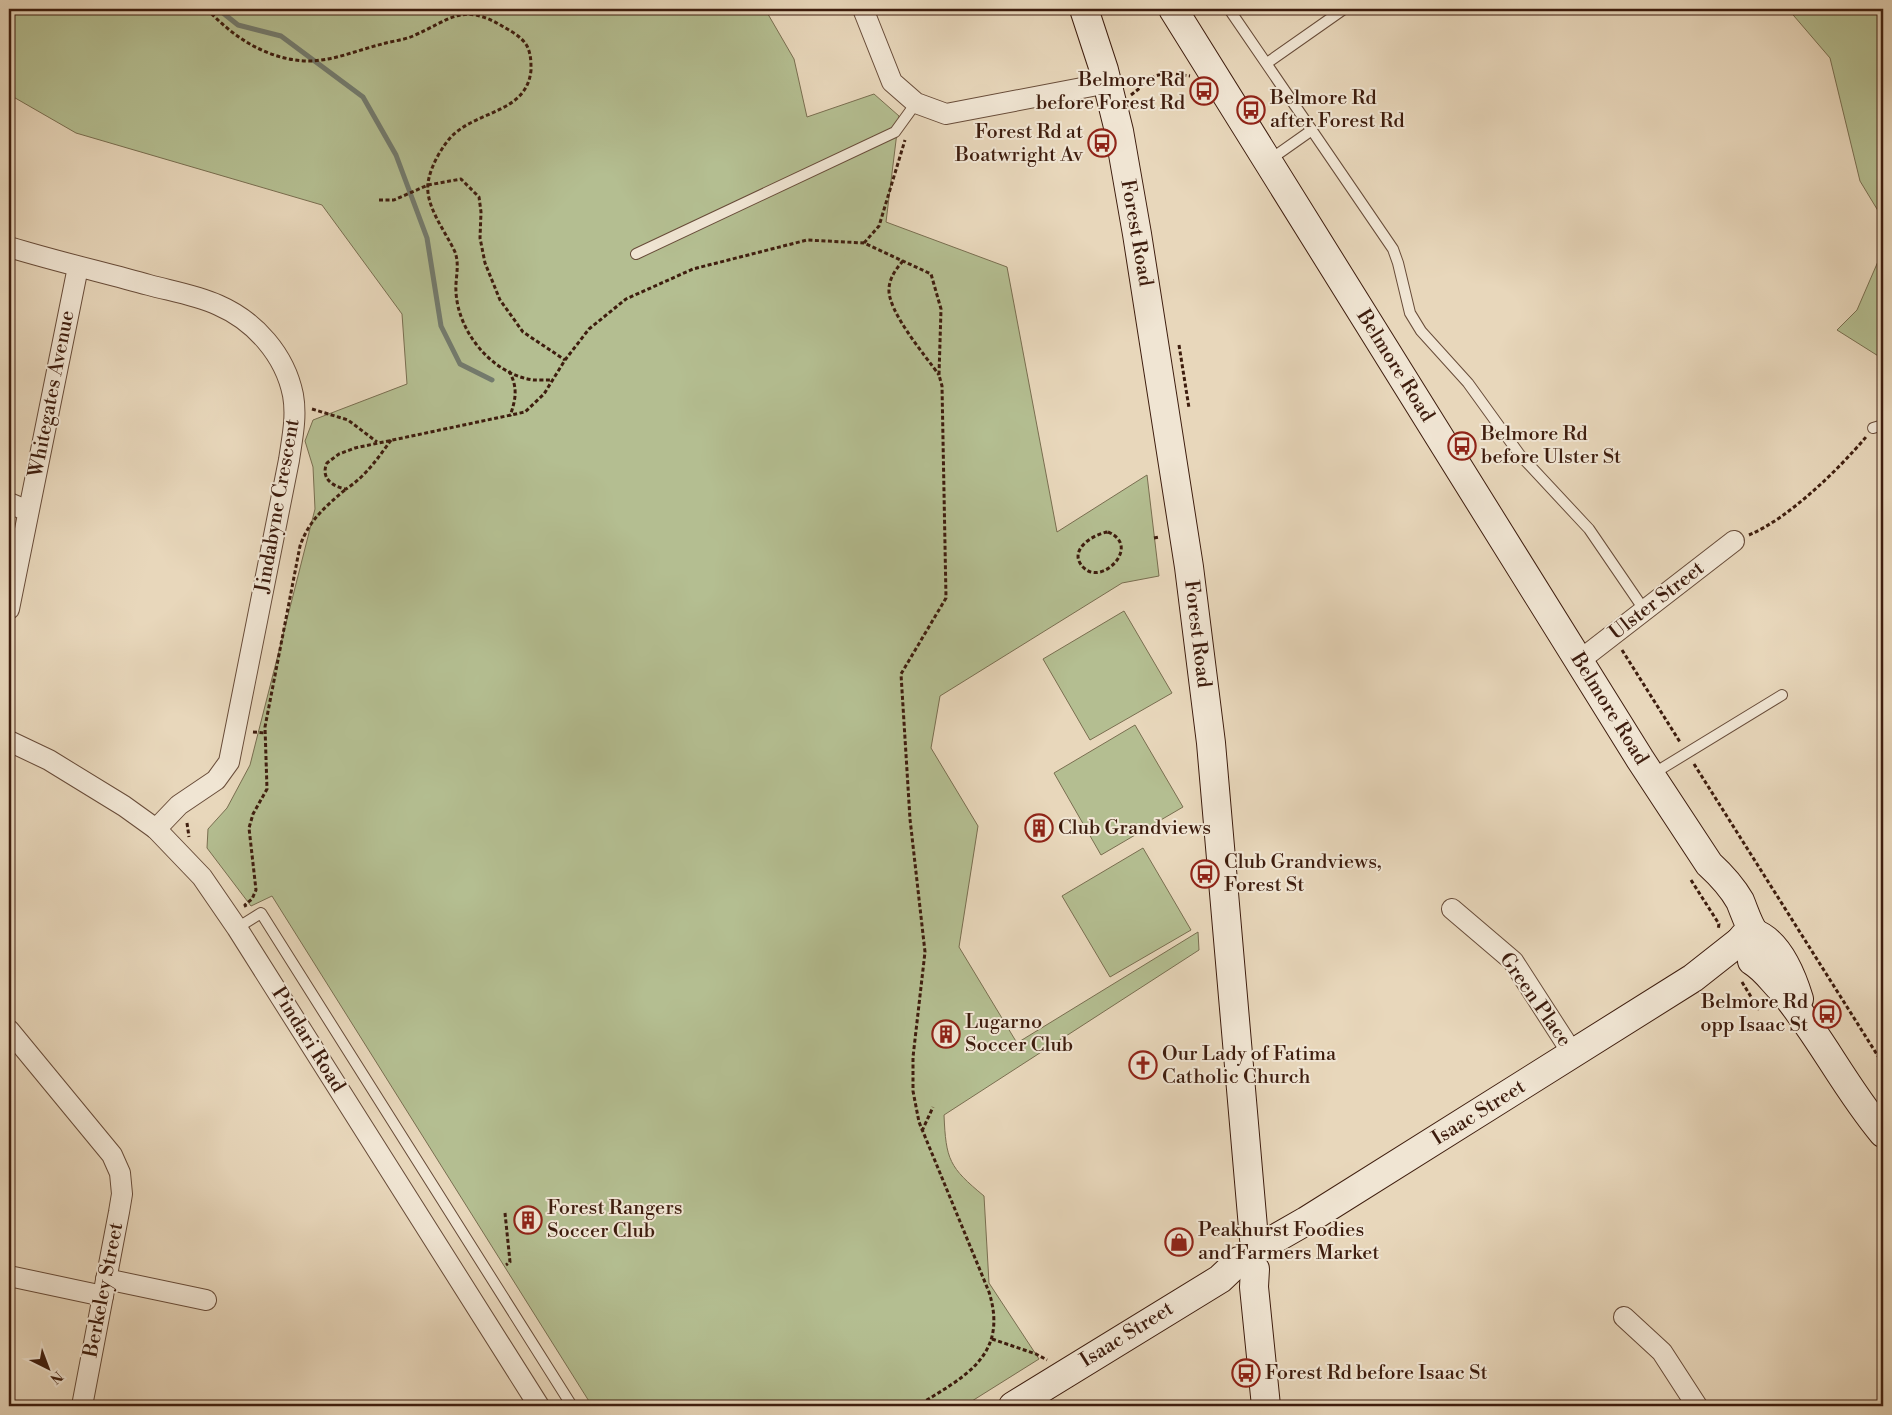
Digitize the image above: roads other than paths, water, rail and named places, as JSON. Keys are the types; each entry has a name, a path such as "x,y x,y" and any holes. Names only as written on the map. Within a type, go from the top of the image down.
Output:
{"street":[{"path":"863,9 892,82 916,103 946,114 1110,92"},
{"name":"Forest Road","path":"1084,9 1096,22 1137,234 1170,439 1204,682 1253,1254 1254,1287 1266,1406"},
{"name":"Belmore Road","path":"1172,12 1650,775 1709,864 1714,884 1748,950 1805,1018 1854,1095 1883,1133"},
{"name":"Jindabyne Crescent","path":"9,247 196,298 230,311 257,330 277,357 286,374 294,407 292,438 285,483 229,762 216,780 179,805 156,829"},
{"name":"Whitegates Avenue","path":"9,609 78,267"},
{"path":"9,503 28,511"},
{"name":"Ulster Street","path":"1579,661 1734,541"},
{"name":"Pindari Road","path":"9,742 49,760 124,806 156,829 245,923 539,1406"},
{"name":"Green Place","path":"1452,909 1513,961 1573,1054"},
{"name":"Isaac Street","path":"1013,1406 1220,1279 1253,1254 1694,978 1748,950"},
{"name":"Berkeley Street","path":"9,1030 128,1172 122,1194 82,1406"},
{"path":"9,1276 206,1300"},
{"path":"1624,1317 1662,1352 1697,1406"}],"lane":[{"path":"1229,9 1393,249 1410,313 1421,331 1468,383 1520,455 1589,529 1645,611"},
{"path":"1267,63 1344,9"},
{"path":"636,254 895,132 916,103"},
{"path":"1267,162 1312,130"},
{"path":"1650,775 1782,695"},
{"path":"245,923 261,913 572,1406"}],"waterway":[{"path":"218,9 238,25 281,36 363,97 396,155 427,238 441,326 460,364 492,380"}],"place":[{"name":"Belmore Rd before Forest Rd","path":"1204,91"},
{"name":"Belmore Rd after Forest Rd","path":"1251,110"},
{"name":"Forest Rd at Boatwright Av","path":"1102,143"},
{"name":"Belmore Rd before Ulster St","path":"1462,446"},
{"name":"Club Grandviews","path":"1039,828"},
{"name":"Club Grandviews, Forest St","path":"1205,874"},
{"name":"Belmore Rd opp Isaac St","path":"1827,1014"},
{"name":"Lugarno Soccer Club","path":"946,1034"},
{"name":"Our Lady of Fatima Catholic Church","path":"1143,1065"},
{"name":"Forest Rangers Soccer Club","path":"528,1220"},
{"name":"Peakhurst Foodies and Farmers Market","path":"1179,1242"},
{"name":"Forest Rd before Isaac St","path":"1246,1373"}]}
